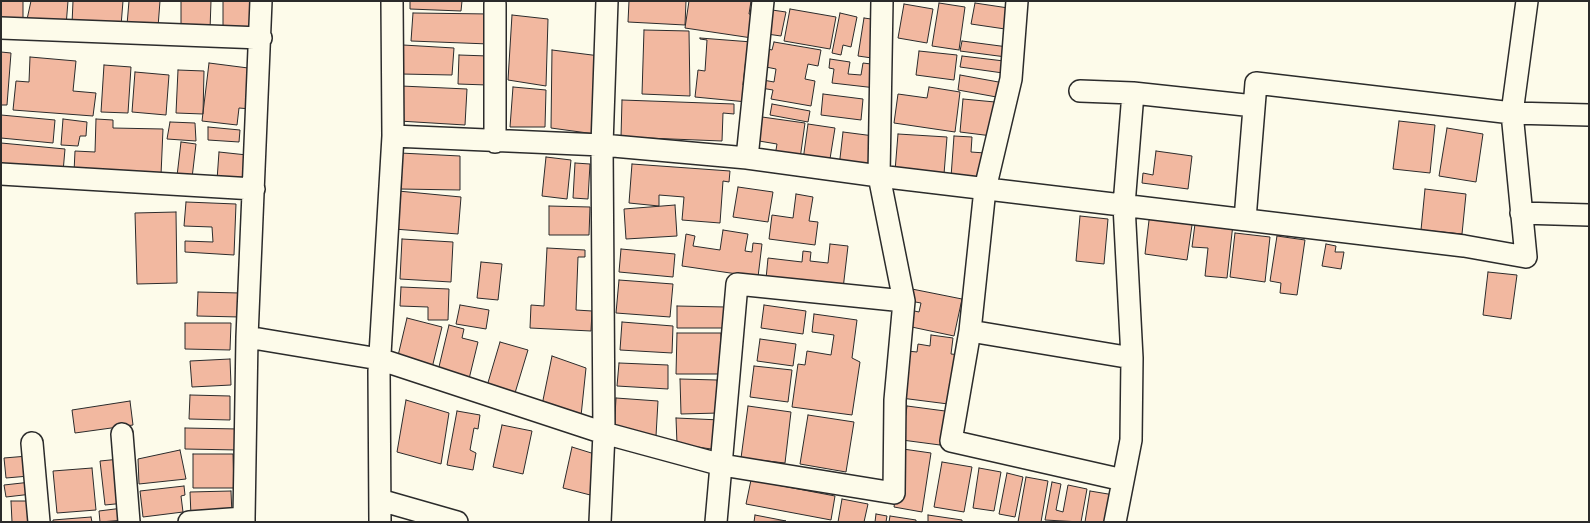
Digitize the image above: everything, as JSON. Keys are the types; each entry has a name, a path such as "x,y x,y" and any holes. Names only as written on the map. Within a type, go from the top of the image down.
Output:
{"street":[{"path":"189,522 244,520 247,337 261,38 261,1"},
{"path":"380,522 379,360 393,136 392,1"},
{"path":"600,522 604,433 602,145 607,1"},
{"path":"747,158 764,1"},
{"path":"247,337 379,360 604,433 722,465 894,493 895,400 904,301 879,176 882,1"},
{"path":"1017,1 1011,79 985,189 970,331 951,441 1123,480"},
{"path":"393,136 495,142 602,145 747,158 879,176 1464,246 1526,257 1512,113 1527,1"},
{"path":"495,4 495,142"},
{"path":"1,28 261,38"},
{"path":"1245,219 1256,83 1512,113 1589,115"},
{"path":"1080,91 1133,93 1254,106"},
{"path":"1114,522 1131,440 1132,358 1124,205 1133,93"},
{"path":"1,174 254,189"},
{"path":"1521,213 1589,215"},
{"path":"716,522 737,284 904,301"},
{"path":"970,331 1132,358"},
{"path":"122,434 129,522"},
{"path":"32,443 39,522"},
{"path":"380,500 457,522"}],"building":[{"path":"1,1 23,1 23,24 1,23"},
{"path":"31,1 68,1 66,26 26,24"},
{"path":"73,1 123,1 121,26 72,24"},
{"path":"129,1 160,1 158,27 127,25"},
{"path":"181,1 211,1 210,30 181,29"},
{"path":"223,1 251,1 250,31 223,31"},
{"path":"410,1 462,1 461,11 410,9"},
{"path":"629,1 686,1 685,25 628,22"},
{"path":"689,1 751,1 749,14 755,15 752,38 685,28"},
{"path":"939,3 965,7 959,50 932,46"},
{"path":"975,3 1015,9 1012,30 971,24"},
{"path":"904,4 933,9 927,43 898,38"},
{"path":"790,9 836,17 830,49 784,41"},
{"path":"772,10 786,12 781,36 767,34"},
{"path":"413,13 490,14 489,44 411,41"},
{"path":"840,13 857,17 851,47 843,45 841,55 832,53"},
{"path":"512,15 548,19 546,86 508,80"},
{"path":"864,18 878,20 872,58 858,56"},
{"path":"644,30 689,31 690,96 642,94"},
{"path":"700,38 752,42 751,56 746,59 743,85 748,87 747,102 695,97 698,70 705,71 707,40"},
{"path":"962,41 1008,47 1006,57 960,51"},
{"path":"774,42 821,50 818,66 808,64 805,79 815,81 811,106 771,99 773,90 761,88 763,80 774,82 776,69 761,66 764,48 772,50"},
{"path":"403,45 454,48 452,75 401,74"},
{"path":"552,50 600,56 595,134 551,128"},
{"path":"919,51 957,55 954,80 916,75"},
{"path":"1,52 11,53 7,105 1,105"},
{"path":"459,55 488,56 487,85 458,84"},
{"path":"962,56 1004,61 1003,73 960,67"},
{"path":"30,57 76,61 73,91 96,93 93,116 13,110 16,81 29,82"},
{"path":"830,59 850,62 848,74 861,75 863,63 879,65 876,88 832,83 834,69 829,68"},
{"path":"209,63 256,69 251,109 239,108 237,125 202,121"},
{"path":"104,65 131,67 128,113 101,112"},
{"path":"178,70 204,71 203,114 176,113"},
{"path":"135,72 169,75 166,115 132,112"},
{"path":"960,75 1004,83 1002,98 958,90"},
{"path":"401,86 467,89 465,125 399,121"},
{"path":"513,87 546,90 545,127 510,127"},
{"path":"929,87 960,92 955,132 894,123 898,94 927,98"},
{"path":"823,94 863,99 861,120 821,115"},
{"path":"963,99 995,102 992,136 960,132"},
{"path":"622,100 734,104 734,114 723,113 722,141 621,137"},
{"path":"772,104 810,111 808,122 770,115"},
{"path":"1,115 55,120 53,143 1,138"},
{"path":"762,117 805,123 800,159 775,156 777,144 759,141"},
{"path":"63,119 87,122 86,136 80,136 78,146 61,145"},
{"path":"96,119 113,120 113,128 163,129 161,175 74,172 75,151 95,152"},
{"path":"1399,121 1435,125 1430,173 1393,169"},
{"path":"170,122 195,123 196,141 167,139"},
{"path":"808,124 835,128 829,165 803,160"},
{"path":"208,127 240,130 239,142 208,140"},
{"path":"1447,128 1483,134 1476,182 1439,176"},
{"path":"843,132 874,136 870,170 839,167"},
{"path":"898,134 947,137 944,174 895,171"},
{"path":"954,136 972,137 971,152 985,153 983,179 951,177"},
{"path":"181,142 196,144 192,178 177,176"},
{"path":"1,143 65,149 63,172 1,166"},
{"path":"1156,151 1192,156 1188,189 1142,183 1143,173 1153,175"},
{"path":"219,152 247,155 245,183 217,180"},
{"path":"400,153 460,156 460,190 400,189"},
{"path":"546,157 571,160 567,199 542,196"},
{"path":"575,163 590,164 588,199 573,198"},
{"path":"632,164 730,171 729,182 723,181 720,223 682,220 684,197 659,195 659,206 629,203"},
{"path":"738,187 773,192 768,222 733,217"},
{"path":"1425,189 1466,194 1462,234 1421,230"},
{"path":"398,191 461,197 458,234 394,229"},
{"path":"796,194 813,197 809,221 818,222 815,245 769,239 772,215 793,218"},
{"path":"186,202 236,204 234,255 185,252 185,241 213,242 212,227 184,226"},
{"path":"675,205 677,236 626,239 624,209"},
{"path":"549,206 590,207 589,235 549,235"},
{"path":"176,212 177,283 137,284 135,213"},
{"path":"1150,212 1193,218 1187,260 1145,254"},
{"path":"1080,216 1108,219 1104,264 1076,261"},
{"path":"1195,224 1233,224 1227,278 1205,276 1208,248 1192,247"},
{"path":"723,230 748,234 745,251 752,252 753,243 762,244 758,277 682,266 686,234 695,236 693,246 720,250"},
{"path":"1235,233 1270,237 1265,282 1230,277"},
{"path":"1277,236 1305,240 1297,295 1280,293 1281,283 1270,281"},
{"path":"402,239 453,242 451,282 400,279"},
{"path":"830,244 848,246 843,289 766,279 768,258 802,262 803,251 811,252 810,261 828,263"},
{"path":"1326,244 1336,246 1335,252 1344,252 1341,269 1322,266"},
{"path":"547,248 585,250 585,257 578,257 576,310 592,311 591,331 530,328 531,305 544,306"},
{"path":"621,249 675,254 673,277 619,272"},
{"path":"481,262 502,264 498,300 477,298"},
{"path":"1488,272 1517,275 1511,319 1483,315"},
{"path":"619,280 673,284 670,317 616,313"},
{"path":"401,287 449,289 448,320 428,320 428,307 400,306"},
{"path":"912,289 962,299 954,336 907,326 910,310 919,312 921,303 910,301"},
{"path":"198,292 240,293 240,317 197,316"},
{"path":"460,305 489,310 486,329 456,324"},
{"path":"764,305 806,311 803,334 761,328"},
{"path":"677,306 726,307 726,328 677,328"},
{"path":"814,314 857,320 852,358 860,362 852,415 792,407 798,364 805,365 807,351 831,355 834,335 812,332"},
{"path":"407,318 442,327 432,368 397,360"},
{"path":"622,322 673,326 672,353 620,350"},
{"path":"185,323 231,323 230,350 185,349"},
{"path":"449,325 464,329 462,338 478,342 469,379 438,371"},
{"path":"677,333 721,333 721,374 676,374"},
{"path":"931,335 953,338 951,354 962,355 956,405 901,398 907,351 917,352 918,344 930,346"},
{"path":"760,339 796,344 793,366 757,361"},
{"path":"500,342 528,350 515,393 487,386"},
{"path":"552,356 586,368 581,416 542,405"},
{"path":"230,359 231,385 192,387 190,361"},
{"path":"619,363 668,365 668,389 617,386"},
{"path":"754,366 792,370 788,402 750,397"},
{"path":"680,379 717,380 719,413 681,414"},
{"path":"190,395 230,396 230,420 189,419"},
{"path":"616,398 658,401 656,436 614,433"},
{"path":"406,400 449,413 441,464 397,452"},
{"path":"130,401 133,425 75,433 72,410"},
{"path":"748,406 791,412 785,463 741,458"},
{"path":"907,406 945,411 940,445 902,440"},
{"path":"457,411 480,415 478,429 474,428 470,450 476,453 473,470 447,465"},
{"path":"808,415 854,422 846,472 800,464"},
{"path":"676,418 720,420 718,450 677,444"},
{"path":"502,425 532,431 523,474 493,467"},
{"path":"185,428 239,429 238,450 185,449"},
{"path":"572,447 601,456 598,497 563,488"},
{"path":"903,449 931,453 922,512 894,507"},
{"path":"180,450 186,479 139,484 138,459"},
{"path":"193,454 233,454 234,488 193,488"},
{"path":"28,456 29,476 6,478 4,458"},
{"path":"120,459 125,503 105,505 100,461"},
{"path":"942,462 972,467 964,512 934,507"},
{"path":"92,468 96,510 57,513 53,471"},
{"path":"979,468 1001,472 994,511 973,508"},
{"path":"1007,473 1023,477 1015,517 999,514"},
{"path":"1026,477 1048,481 1041,522 1018,522"},
{"path":"751,480 835,496 831,520 746,504"},
{"path":"31,482 32,494 6,497 4,485"},
{"path":"1052,482 1061,484 1056,510 1063,512 1068,485 1087,489 1081,522 1045,520"},
{"path":"184,486 185,495 181,496 183,512 143,517 140,491"},
{"path":"231,491 232,515 191,516 190,492"},
{"path":"1090,491 1114,495 1109,522 1085,522"},
{"path":"842,499 868,504 864,522 838,522"},
{"path":"11,501 35,501 35,522 12,522"},
{"path":"123,508 125,520 100,522 99,511"},
{"path":"876,514 887,516 886,522 875,522"},
{"path":"755,515 786,521 754,522"},
{"path":"928,515 962,520 962,522 928,522"},
{"path":"890,516 916,520 916,522 889,522"},
{"path":"91,517 92,522 53,522 53,520"}]}
